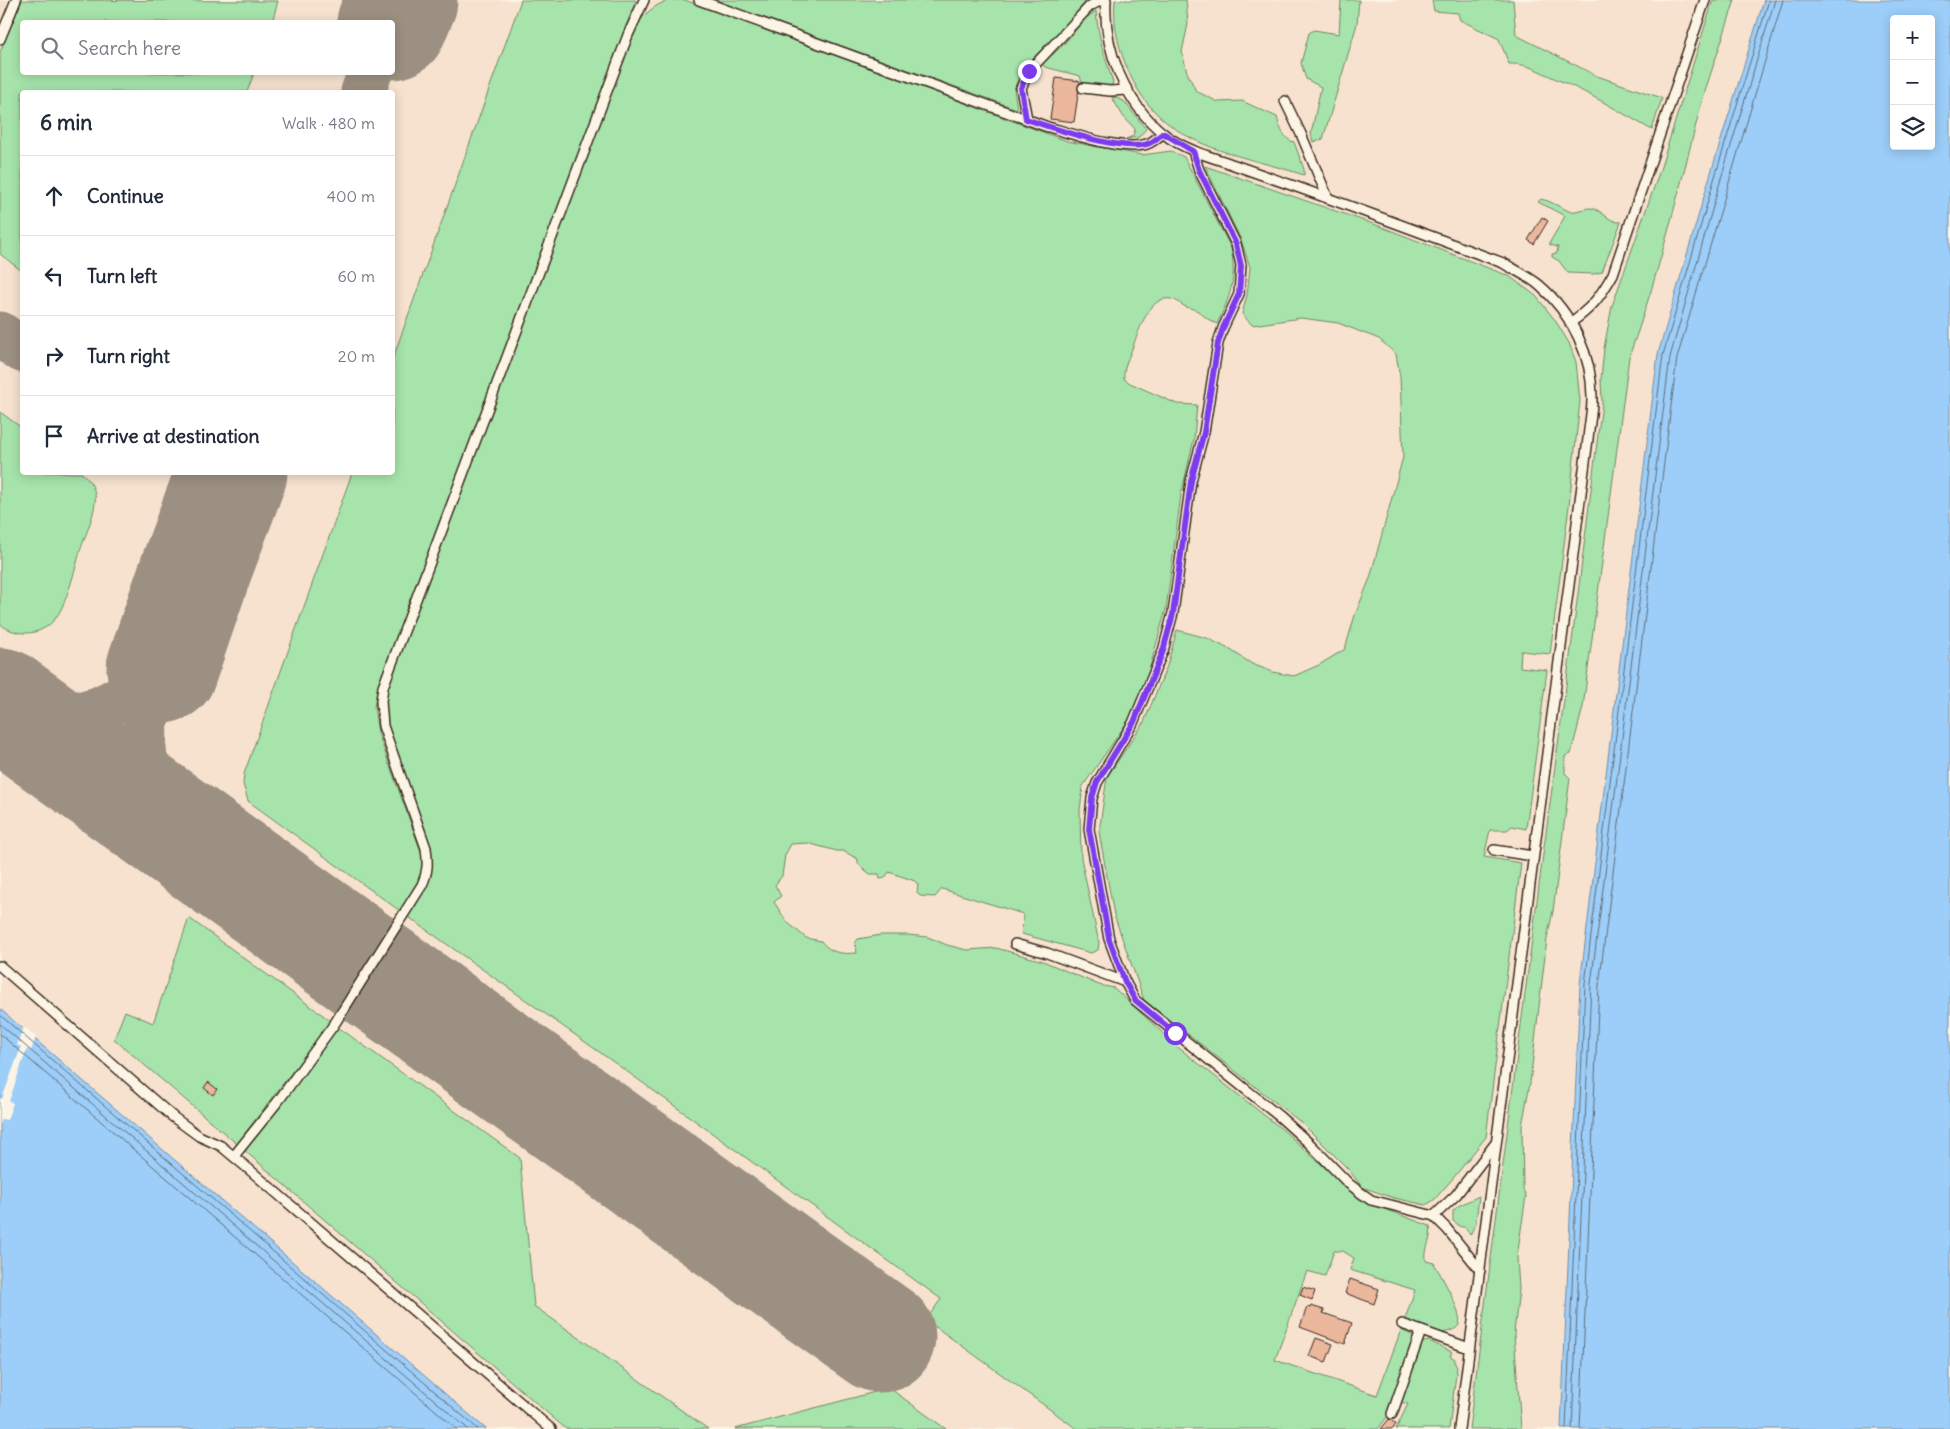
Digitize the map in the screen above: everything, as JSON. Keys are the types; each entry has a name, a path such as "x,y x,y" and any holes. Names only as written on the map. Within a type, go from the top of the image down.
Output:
{"lane":[{"path":"0,39 16,0"},
{"path":"234,1156 279,1100 335,1023 422,885 427,874 426,848 383,726 381,702 384,687 628,35 644,0"},
{"path":"699,0 1026,119 1078,135 1127,146 1149,144 1163,133"},
{"path":"1026,119 1021,88 1029,71 1090,6 1102,0"},
{"path":"1106,0 1105,16 1114,58 1136,104 1163,133 1193,151 1328,198 1503,263 1538,284 1551,297 1570,323 1588,361 1592,401 1580,501 1459,1429"},
{"path":"1570,323 1588,311 1599,298 1612,274 1706,0"},
{"path":"1083,88 1110,91 1128,90"},
{"path":"1285,101 1328,198"},
{"path":"1193,151 1199,170 1236,244 1241,266 1241,278 1239,294 1218,343 1204,432 1191,481 1173,614 1163,651 1134,722 1097,782 1092,798 1089,829 1109,939 1125,982 1135,1000 1280,1117 1311,1145 1348,1184 1371,1200 1434,1216 1448,1229 1480,1270"},
{"path":"1494,850 1533,856"},
{"path":"1015,944 1047,953 1125,982"},
{"path":"0,966 174,1117 199,1136 222,1146 234,1156 551,1429"},
{"path":"1434,1216 1456,1195 1496,1142"},
{"path":"1402,1324 1470,1348"},
{"path":"1392,1414 1421,1331"}],"shaded area":[{"path":"0,0 1764,0 1709,179 1636,533 1580,984 1561,1429 486,1429 0,1009"}],"green space":[{"path":"22,0 278,1 273,20 20,20 20,75 253,75 248,90 20,90 20,269 0,254 0,52"},
{"path":"521,0 636,0 378,686 374,707 378,733 423,857 421,876 400,911 248,801 243,784 244,774 351,475 395,475 395,352"},
{"path":"669,0 685,0 1067,141 1142,155 1171,151 1184,157 1231,248 1233,279 1226,305 1217,324 1196,310 1186,307 1175,300 1163,299 1151,308 1146,315 1124,370 1124,379 1130,383 1177,404 1197,405 1194,439 1181,495 1166,609 1148,674 1130,718 1083,786 1080,810 1081,858 1099,943 1098,950 1091,953 1022,934 1023,914 942,889 935,897 920,896 917,893 918,885 915,881 889,872 885,878 880,879 879,874 870,874 858,864 858,859 843,851 807,843 791,844 785,855 782,876 775,885 781,896 774,902 787,922 806,938 821,941 833,951 857,953 855,943 858,939 881,935 928,937 947,945 967,950 996,948 1043,961 1099,985 1114,988 1179,1048 1283,1130 1351,1191 1368,1203 1430,1226 1426,1261 1434,1263 1451,1294 1460,1320 1458,1327 1437,1333 1405,1319 1415,1290 1350,1270 1354,1258 1343,1251 1334,1251 1325,1276 1307,1271 1275,1360 1377,1395 1401,1330 1414,1336 1388,1416 1378,1429 1077,1429 926,1320 941,1299 636,1078 407,916 428,882 431,854 429,842 386,721 384,709 389,684 636,27 650,10"},
{"path":"714,0 1087,0 1065,26 1023,68 1014,89 1017,109"},
{"path":"1115,0 1186,0 1188,24 1182,52 1187,72 1196,91 1218,102 1242,101 1277,117 1287,139 1294,142 1304,169 1304,175 1199,142 1176,129 1156,113 1139,91 1125,63 1116,32"},
{"path":"1341,0 1359,0 1357,24 1323,139 1313,142 1311,134 1321,87 1306,79 1301,63 1309,33 1314,30 1339,34"},
{"path":"1432,0 1513,0 1516,35 1597,76 1662,98 1652,130 1569,84 1528,66 1509,64 1499,39 1460,20 1458,13 1434,11"},
{"path":"1713,0 1735,0 1701,105 1659,263 1629,357 1583,707 1571,754 1565,756 1565,773 1570,778 1553,911 1547,939 1530,1083 1522,1126 1523,1189 1526,1196 1517,1257 1519,1289 1514,1333 1521,1429 1469,1429 1602,403 1601,379 1604,348 1612,306 1659,173"},
{"path":"1096,11 1100,38 1113,82 1112,85 1082,83 1080,76 1045,67 1042,64 1063,45 1086,18"},
{"path":"1111,96 1124,101 1146,129 1139,137 1126,139 1133,136 1135,129 1123,116"},
{"path":"1205,166 1379,226 1509,276 1536,296 1555,320 1569,343 1576,362 1580,401 1550,654 1521,651 1520,667 1547,670 1526,829 1512,826 1507,830 1490,830 1484,857 1521,863 1486,1137 1434,1200 1426,1205 1394,1198 1362,1187 1348,1169 1303,1124 1144,1000 1114,915 1099,832 1107,777 1144,722 1167,666 1177,630 1207,638 1252,664 1273,672 1294,676 1319,665 1345,649 1355,615 1370,578 1403,457 1400,377 1396,354 1379,339 1338,323 1301,318 1252,325 1242,314 1247,295 1250,267 1241,240"},
{"path":"1541,199 1571,212 1589,208 1595,209 1613,221 1621,222 1602,272 1594,274 1568,273 1559,261 1552,257 1552,254 1557,253 1558,247 1550,245 1550,242 1565,216 1538,202"},
{"path":"0,412 20,427 20,475 84,475 94,490 95,503 91,521 64,603 52,623 45,628 30,633 15,631 0,624"},
{"path":"189,918 331,1021 237,1144 114,1039 125,1011 153,1023"},
{"path":"338,1027 520,1158 534,1306 708,1429 566,1429 245,1151"},
{"path":"1479,1196 1476,1223 1470,1235 1465,1227 1461,1227 1453,1221 1453,1211 1458,1206"},
{"path":"1429,1341 1452,1352 1450,1356 1455,1359 1457,1367 1449,1429 1396,1429 1408,1404 1400,1402 1419,1346"},
{"path":"892,1390 946,1429 735,1429 875,1392"}],"water":[{"path":"1764,0 1950,0 1950,1429 1561,1429 1580,984 1658,354"},
{"path":"0,1009 486,1429 0,1429"}],"pier":[{"path":"23,1028 36,1037 31,1051 27,1049 9,1101 13,1103 7,1120 2,1119 0,1125 0,1098 2,1099 21,1047 17,1045"}],"building":[{"path":"1056,78 1080,81 1074,122 1050,119"},
{"path":"1542,217 1548,221 1534,244 1528,240"},
{"path":"208,1082 217,1089 213,1095 204,1088"},
{"path":"1350,1279 1379,1289 1374,1304 1345,1293"},
{"path":"1303,1287 1315,1291 1312,1300 1300,1295"},
{"path":"1311,1306 1324,1310 1323,1313 1352,1323 1345,1344 1300,1327 1307,1307 1310,1308"},
{"path":"1316,1338 1333,1344 1326,1362 1309,1356"},
{"path":"1389,1419 1396,1424 1393,1429 1381,1429"}],"taxiway":[{"path":"382,0 384,20"},
{"path":"364,90 369,75"},
{"path":"0,334 20,349"},
{"path":"192,568 217,498 230,475"},
{"path":"206,541 200,568 145,726 144,750 147,773 156,795 182,828 321,934"},
{"path":"0,698 30,712 46,715 62,716 94,710 130,691 154,664 162,651"}],"runway":[{"path":"394,20 402,0"},
{"path":"162,668 231,475"},
{"path":"0,703 880,1337"}],"route":[{"path":"1029,71 1021,88 1026,119 1078,135 1127,146 1149,144 1163,133 1175,142 1193,151 1199,170 1236,244 1241,266 1239,294 1223,328 1213,368 1204,432 1191,481 1173,614 1163,651 1149,689 1134,722 1097,782 1092,798 1089,829 1109,939 1125,982 1135,1000 1175,1033"}]}
